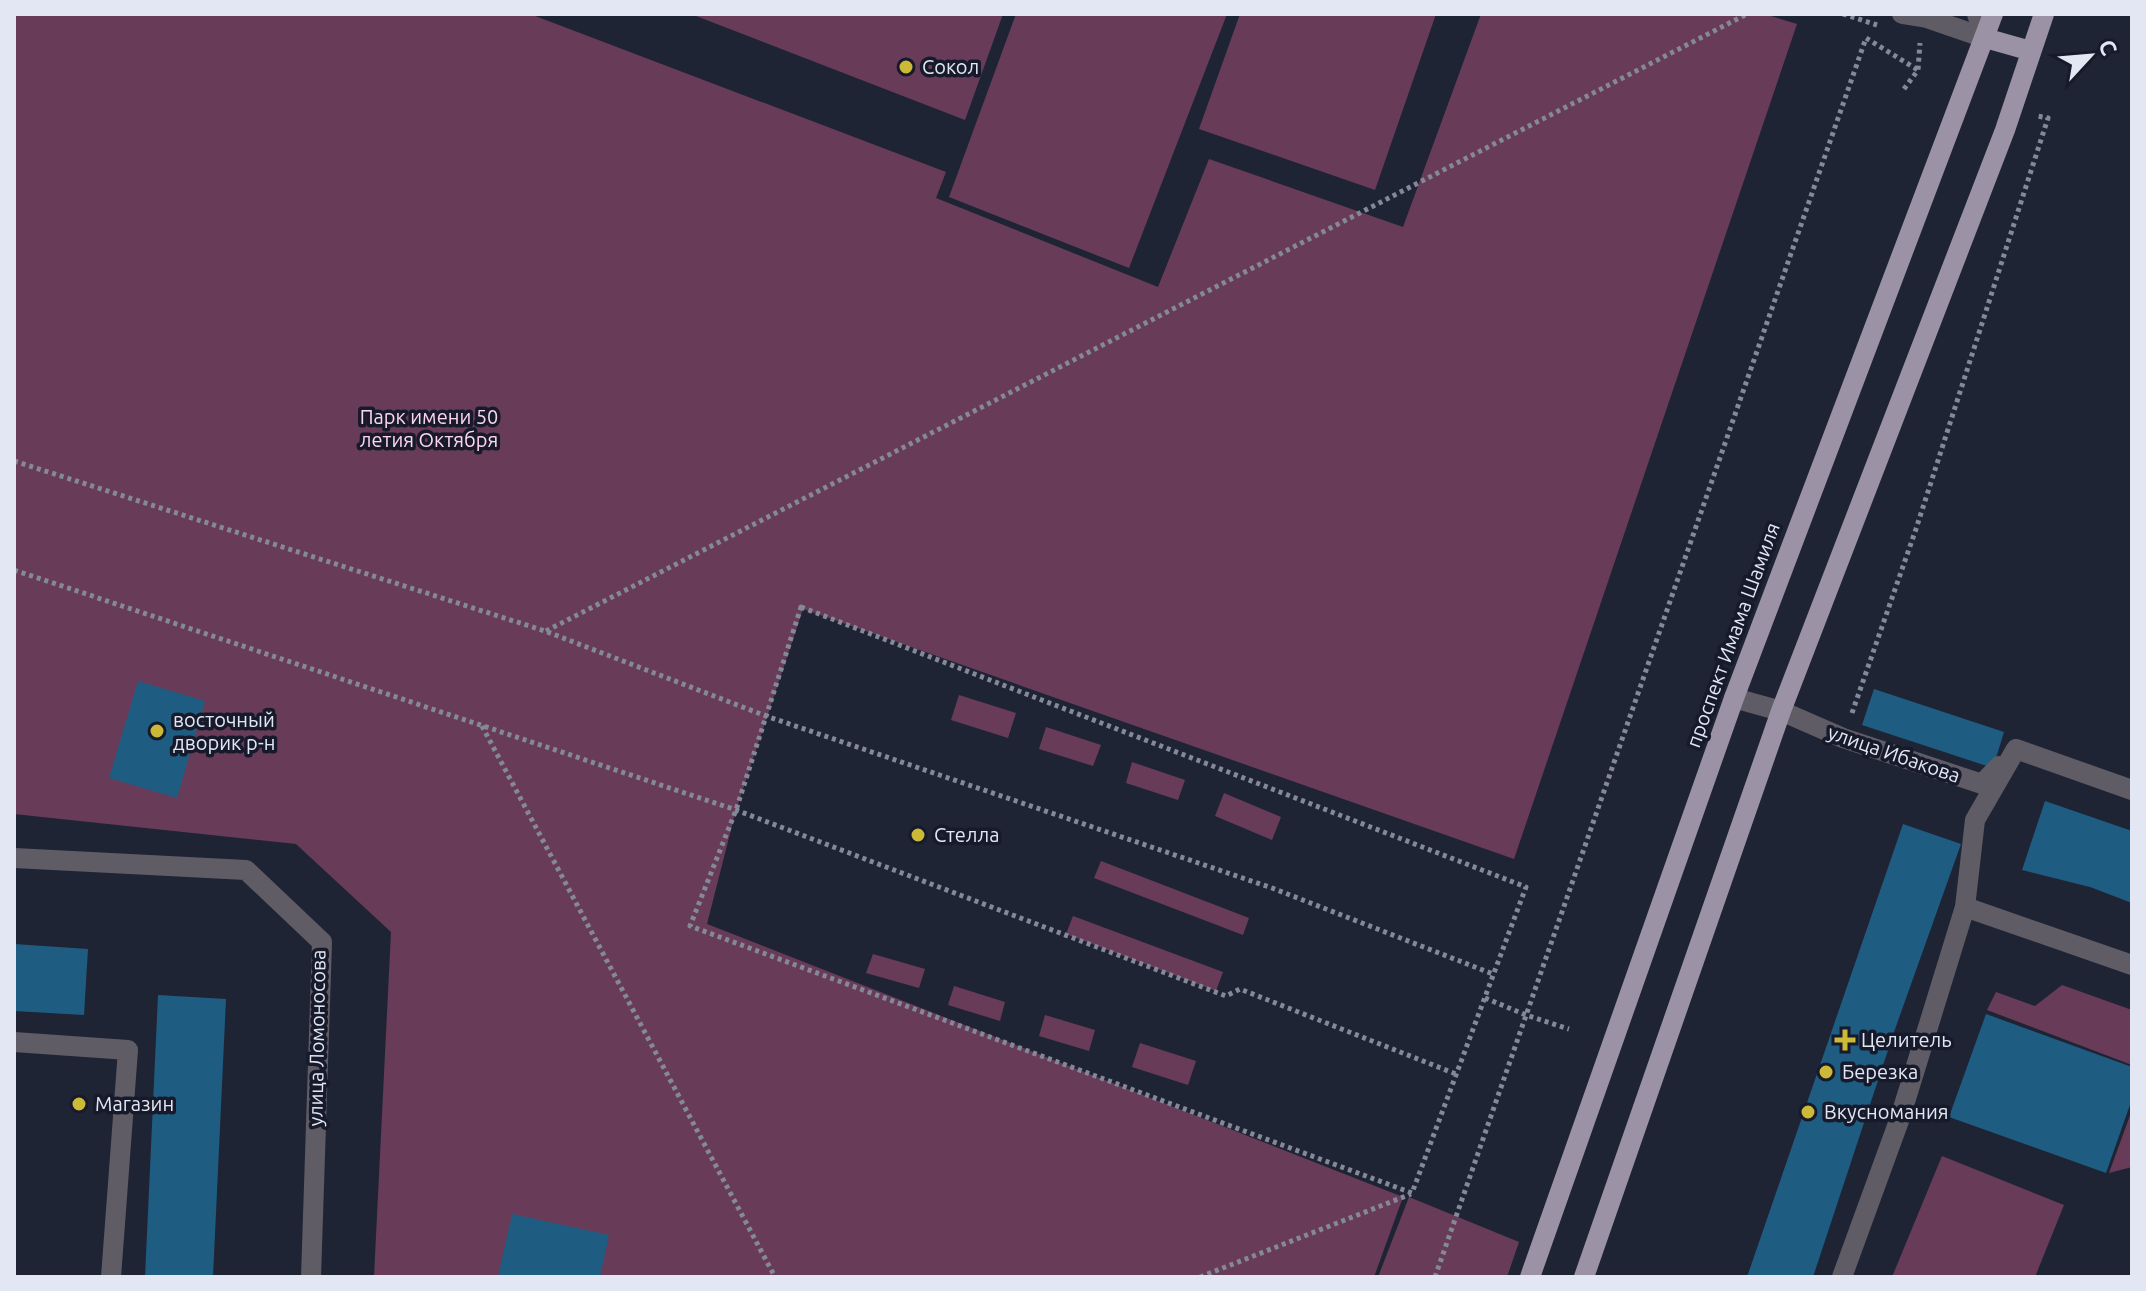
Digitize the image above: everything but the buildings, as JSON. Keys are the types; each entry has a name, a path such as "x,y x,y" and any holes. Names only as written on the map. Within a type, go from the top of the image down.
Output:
{"main road":[{"name":"проспект Имама Шамиля","path":"1530,1277 1734,698 1993,14"},
{"path":"1584,1277 1781,711 2005,130 2044,14"},
{"path":"1985,38 2031,51"}],"street":[{"path":"1902,14 1927,18 1985,38"},
{"path":"1977,14 1985,38"},
{"name":"улица Ибакова","path":"1734,698 1781,711 1843,738 1982,784 2016,749"},
{"path":"1842,1277 1900,1118 1965,907 1975,820 2016,749 2132,790"},
{"name":"улица Ломоносова","path":"14,858 246,870 322,942 311,1277"},
{"path":"1965,907 2132,965"},
{"path":"14,1042 128,1050 111,1277"}],"path":[{"path":"545,631 1747,14"},
{"path":"1904,89 1918,70 1920,39 1927,18"},
{"path":"1435,1277 1866,38 1918,70"},
{"path":"1843,738 1916,529 2048,118 2032,115"},
{"path":"14,461 545,631 766,716 1272,888 1493,974"},
{"path":"14,570 736,810 1226,996 1240,989 1456,1074"},
{"path":"1200,1277 1412,1193 1526,887 801,607 736,810 690,926 1412,1193"},
{"path":"481,725 775,1277"},
{"path":"1485,998 1569,1029"}],"green space":[{"name":"Парк имени 50 летия Октября","path":"14,14 530,14 946,172 936,198 1158,287 1209,159 1403,227 1481,14 1764,14 1797,24 1514,859 803,609 736,810 707,924 1403,1197 1374,1277 374,1277 391,932 296,844 14,814"},
{"name":"Сокол","path":"691,14 1003,14 965,120"},
{"path":"1016,14 1227,14 1129,268 949,197"},
{"path":"1240,14 1436,14 1375,190 1199,129"},
{"path":"959,695 1016,713 1008,738 951,720"},
{"path":"1046,727 1101,745 1093,766 1039,749"},
{"path":"1132,762 1185,780 1178,800 1126,783"},
{"path":"1224,793 1281,817 1272,840 1215,816"},
{"path":"1101,861 1249,918 1243,935 1094,878"},
{"path":"1073,916 1223,972 1216,991 1066,934"},
{"path":"873,954 925,969 919,988 866,973"},
{"path":"2062,985 2132,1010 2132,1065 1987,1010 1996,992 2035,1006"},
{"path":"954,986 1005,1002 1000,1021 948,1005"},
{"path":"1045,1015 1095,1030 1089,1051 1039,1036"},
{"path":"1140,1043 1196,1061 1188,1085 1132,1067"},
{"path":"2132,1110 2132,1167 2109,1173"},
{"path":"1942,1156 2064,1205 2035,1277 1892,1277"},
{"path":"1409,1197 1519,1242 1507,1277 1378,1277"}],"place":[{"name":"Сокол","path":"906,67"},
{"name":"восточный дворик р-н","path":"157,731"},
{"name":"Стелла","path":"918,835"},
{"name":"Целитель","path":"1845,1040"},
{"name":"Березка","path":"1826,1072"},
{"name":"Магазин","path":"79,1104"},
{"name":"Вкусномания","path":"1808,1112"}]}
